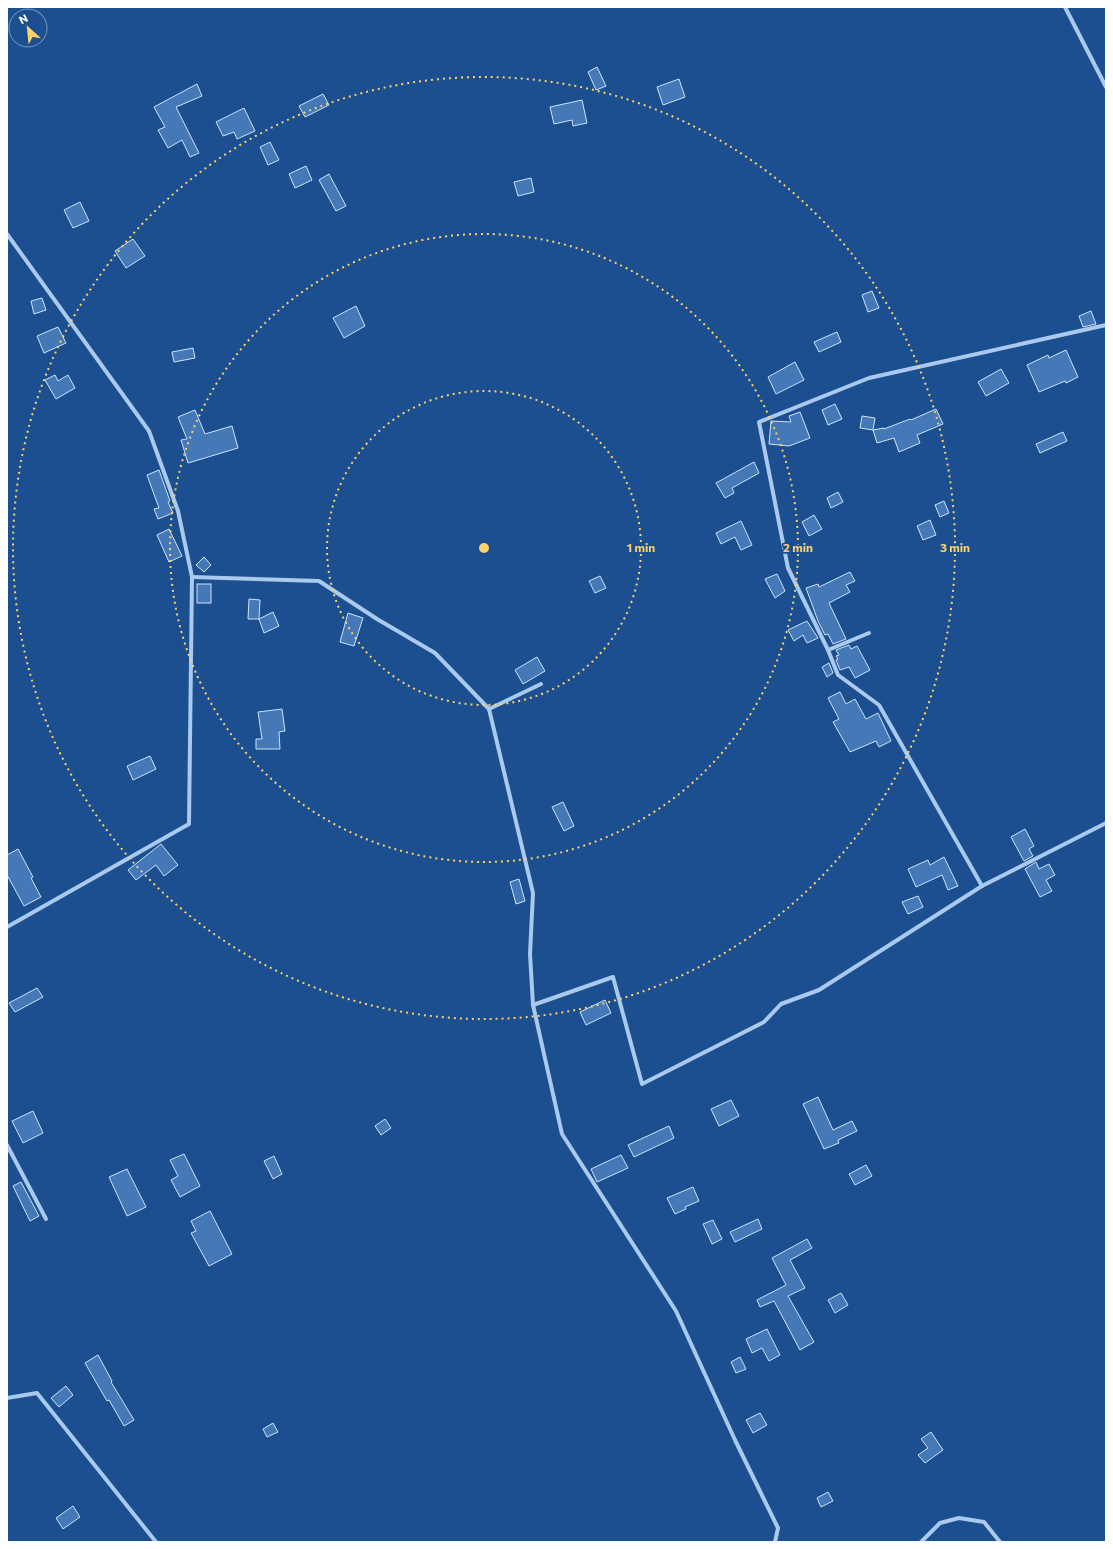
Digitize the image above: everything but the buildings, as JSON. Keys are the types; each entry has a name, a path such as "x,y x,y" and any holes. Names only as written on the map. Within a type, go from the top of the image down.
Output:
{"street":[{"path":"1065,7 1106,87"},
{"path":"7,234 149,431 178,511 192,577 189,824 7,927"},
{"path":"982,886 879,704 838,675 828,650 788,568 759,422 869,378 1106,325"},
{"path":"192,577 320,581 377,619 435,653 489,709 533,893 530,954 533,1005 562,1134 676,1311 735,1440 778,1528 775,1542"},
{"path":"828,650 869,633"},
{"path":"489,709 541,684"},
{"path":"533,1005 613,978 642,1084 764,1022 781,1004 819,990 982,886 1106,823"},
{"path":"7,1145 46,1219"},
{"path":"7,1398 37,1393 156,1542"},
{"path":"921,1542 940,1523 960,1518 984,1522 1000,1542"}]}
